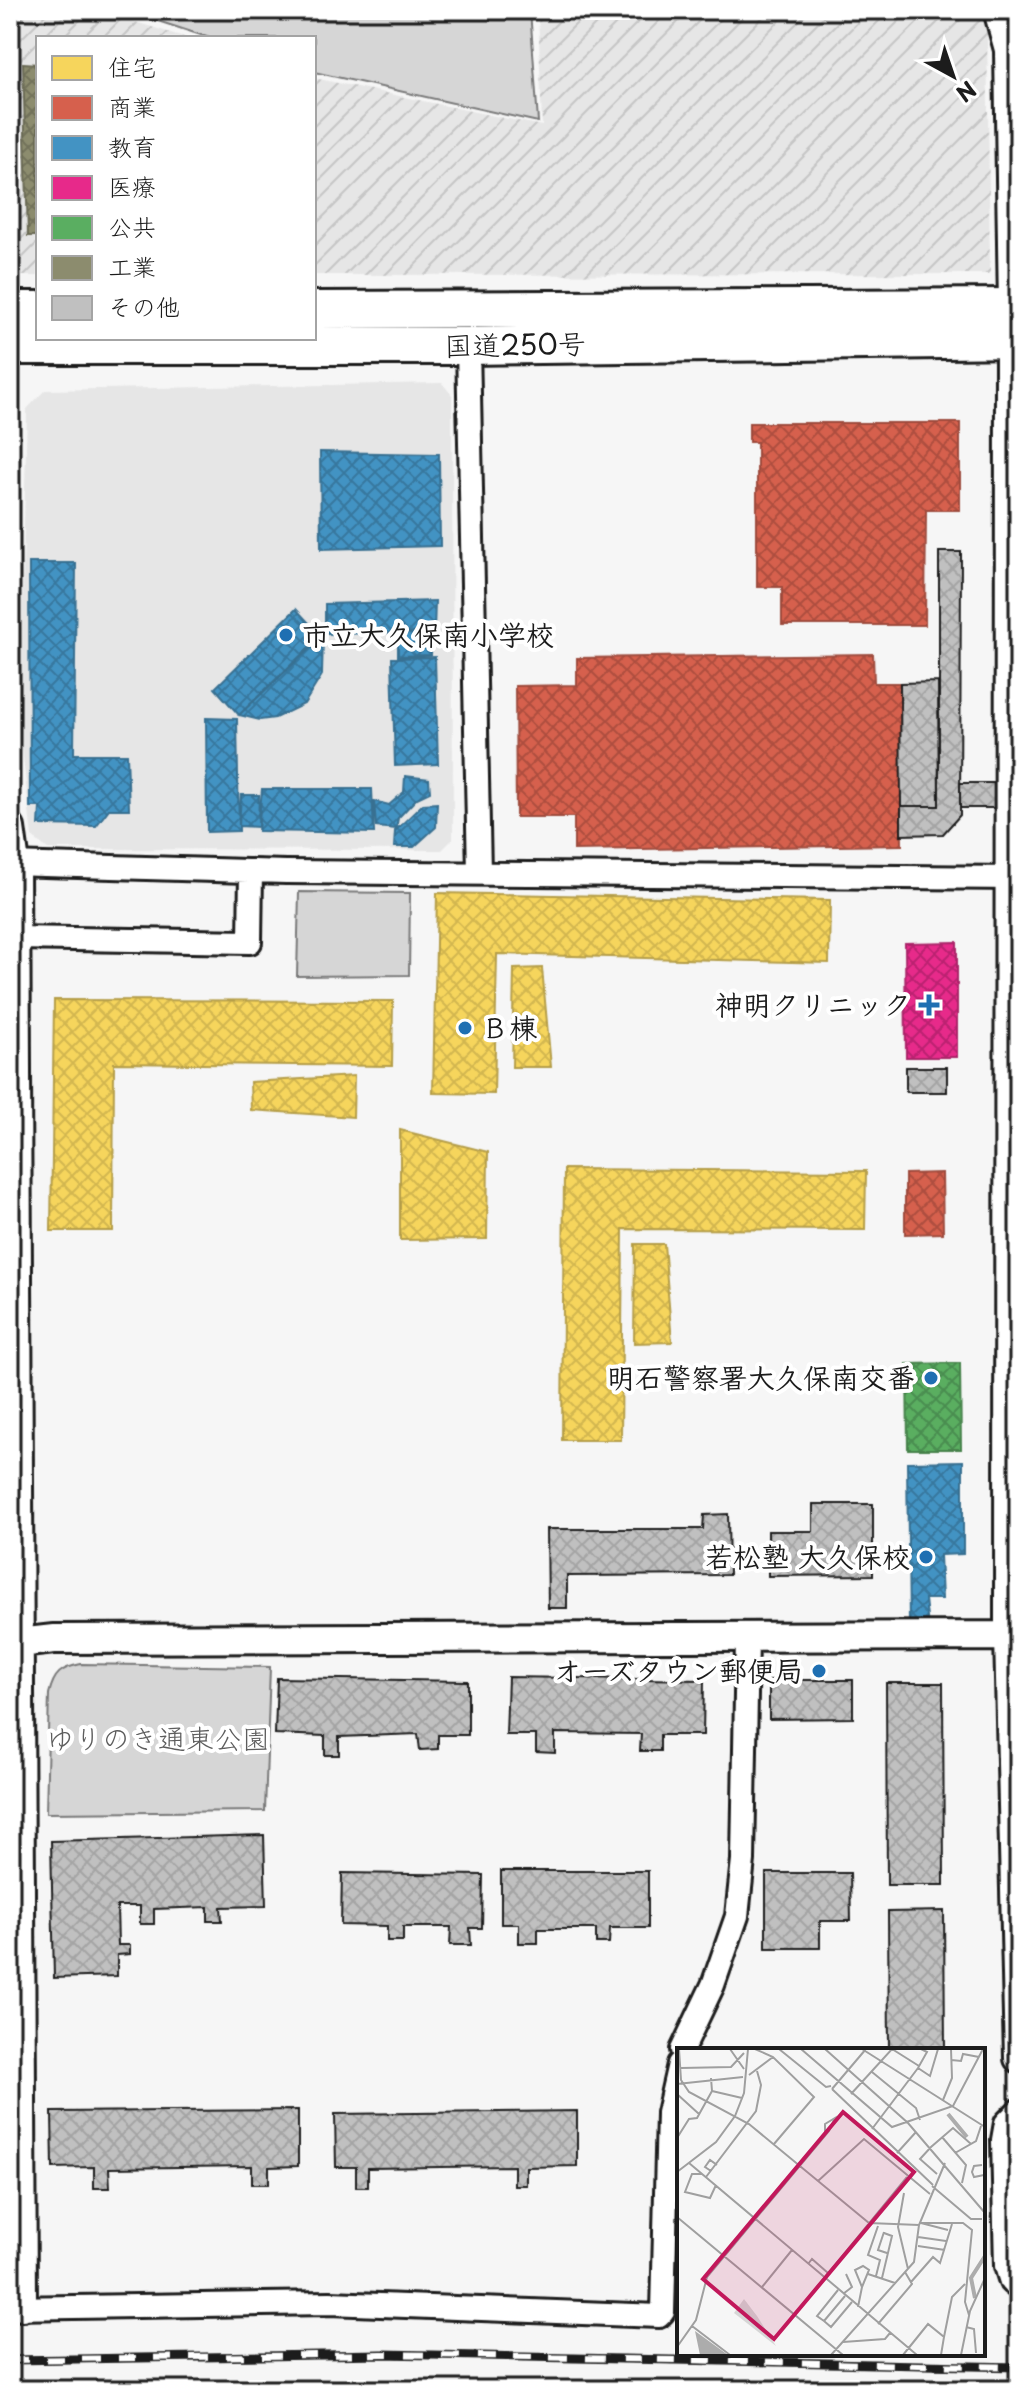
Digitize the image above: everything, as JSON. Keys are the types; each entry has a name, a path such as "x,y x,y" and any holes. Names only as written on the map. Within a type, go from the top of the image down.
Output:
{"highway":[{"path":"10,310 36,310"},
{"name":"国道250号","path":"316,310 1014,323"},
{"name":"国道250号","path":"10,346 468,346 1014,323"}],"street":[{"path":"995,10 1006,50 1014,323 1014,1636 1019,2058"},
{"path":"468,346 479,873"},
{"path":"10,828 15,938 16,2307 330,2303 659,2316 663,2312 668,2113 677,2073"},
{"path":"12,864 251,871 1014,878"},
{"path":"15,938 250,942 251,871"},
{"path":"15,1645 54,1639 1014,1636"},
{"path":"683,2048 713,1985 737,1916 743,1860 747,1639"},
{"path":"1015,2285 1006,2266 1003,2140 1006,2123 1019,2110"}],"shaded area":[{"path":"10,10 97,10 181,36 36,36 36,276 10,276"},
{"path":"538,10 982,10 987,24 990,274 316,275 316,78 542,126"},
{"path":"442,383 452,395 453,839 442,850 48,849 32,837 19,722 27,409 45,390"}],"green space":[{"path":"124,10 530,10 538,122 316,72 316,36 204,36"},
{"path":"299,892 410,893 409,975 297,976"},
{"name":"ゆりのき通東公園","path":"81,1664 270,1667 265,1811 46,1813 49,1694 59,1673"}],"building: 住宅":[{"name":"Ｂ棟","path":"437,893 830,900 829,963 497,954 494,1094 433,1093"},
{"path":"542,968 551,1067 512,1067 514,969"},
{"path":"54,1000 393,1001 392,1066 114,1063 113,1231 51,1231"},
{"path":"354,1076 353,1117 251,1110 250,1082"},
{"path":"400,1130 488,1152 487,1239 400,1240"},
{"path":"564,1169 866,1171 865,1230 623,1229 621,1440 562,1440"},
{"path":"635,1244 664,1244 672,1342 634,1343"}],"building: 商業":[{"path":"749,423 960,423 960,510 926,510 925,625 782,625 782,587 757,587 757,442 749,442"},
{"path":"873,654 874,683 900,683 902,845 574,850 574,817 516,817 515,686 577,685 577,658"},
{"path":"942,1173 943,1233 905,1234 905,1174"}],"building: 教育":[{"path":"320,452 439,454 440,546 321,549"},
{"path":"29,563 76,563 74,754 127,754 129,809 109,809 96,826 39,825 40,807 30,807"},
{"path":"435,601 434,632 325,634 325,604"},
{"path":"296,609 321,636 239,715 215,688"},
{"path":"432,633 431,655 398,656 398,634"},
{"path":"323,636 322,675 304,704 275,718 260,720 239,715"},
{"path":"435,657 438,764 395,766 392,658"},
{"path":"206,718 237,719 239,831 207,832"},
{"path":"405,776 429,779 430,792 417,798 398,818 396,829 376,827 374,801 389,805 404,792"},
{"path":"262,789 372,789 374,833 258,831"},
{"path":"241,795 259,795 258,827 239,826"},
{"path":"437,803 436,827 414,847 394,847 395,831 423,804"},
{"path":"963,1461 963,1554 940,1555 942,1599 925,1599 928,1627 909,1626 907,1462"}],"building: 医療":[{"path":"957,942 957,1057 906,1057 905,943"}],"building: 公共":[{"path":"960,1363 961,1449 908,1449 907,1364"}],"building: 工業":[{"path":"23,63 36,64 36,236 28,236"}],"building: その他":[{"path":"939,552 961,552 960,815 943,834 901,835 901,806 939,806"},
{"path":"938,682 939,806 901,806 900,683"},
{"path":"960,783 1019,783 1019,808 960,808"},
{"path":"906,1067 947,1067 947,1092 906,1092"},
{"path":"813,1504 873,1504 873,1575 768,1576 768,1531 813,1531"},
{"path":"728,1514 729,1575 567,1576 567,1608 548,1608 547,1529 703,1529 704,1515"},
{"path":"508,1677 704,1680 703,1735 660,1735 660,1751 640,1751 641,1734 555,1733 555,1753 536,1752 536,1735 506,1735"},
{"path":"277,1678 468,1681 468,1735 438,1735 438,1749 420,1750 418,1734 339,1737 339,1755 325,1755 325,1736 275,1734"},
{"path":"769,1680 853,1680 853,1718 769,1719"},
{"path":"886,1683 943,1683 944,1885 887,1885"},
{"path":"264,1835 266,1906 221,1907 222,1921 208,1921 208,1907 154,1909 154,1924 140,1924 140,1906 117,1906 118,1945 130,1945 130,1954 117,1955 117,1976 54,1978 51,1841"},
{"path":"501,1871 648,1871 648,1928 610,1928 609,1943 596,1943 596,1929 538,1929 538,1943 519,1943 519,1924 501,1924"},
{"path":"342,1873 483,1875 482,1928 470,1928 471,1945 450,1945 451,1927 403,1927 403,1941 387,1941 387,1926 341,1925"},
{"path":"766,1873 850,1873 851,1921 820,1921 820,1948 766,1948"},
{"path":"944,1911 945,2048 889,2048 888,1912"},
{"path":"298,2110 298,2166 269,2167 269,2184 252,2184 252,2166 109,2168 110,2188 94,2188 94,2167 53,2168 52,2112"},
{"path":"577,2111 577,2166 526,2167 526,2185 514,2185 514,2166 368,2168 368,2187 356,2187 356,2167 336,2167 335,2114"}],"railway":[{"path":"10,2360 382,2354 1019,2367"},
{"path":"10,2389 72,2390"}],"place":[{"name":"市立大久保南小学校","path":"286,635"},
{"name":"神明クリニック","path":"929,1005"},
{"name":"Ｂ棟","path":"465,1028"},
{"name":"明石警察署大久保南交番","path":"931,1378"},
{"name":"若松塾 大久保校","path":"926,1557"},
{"name":"オーズタウン郵便局","path":"819,1671"}]}
